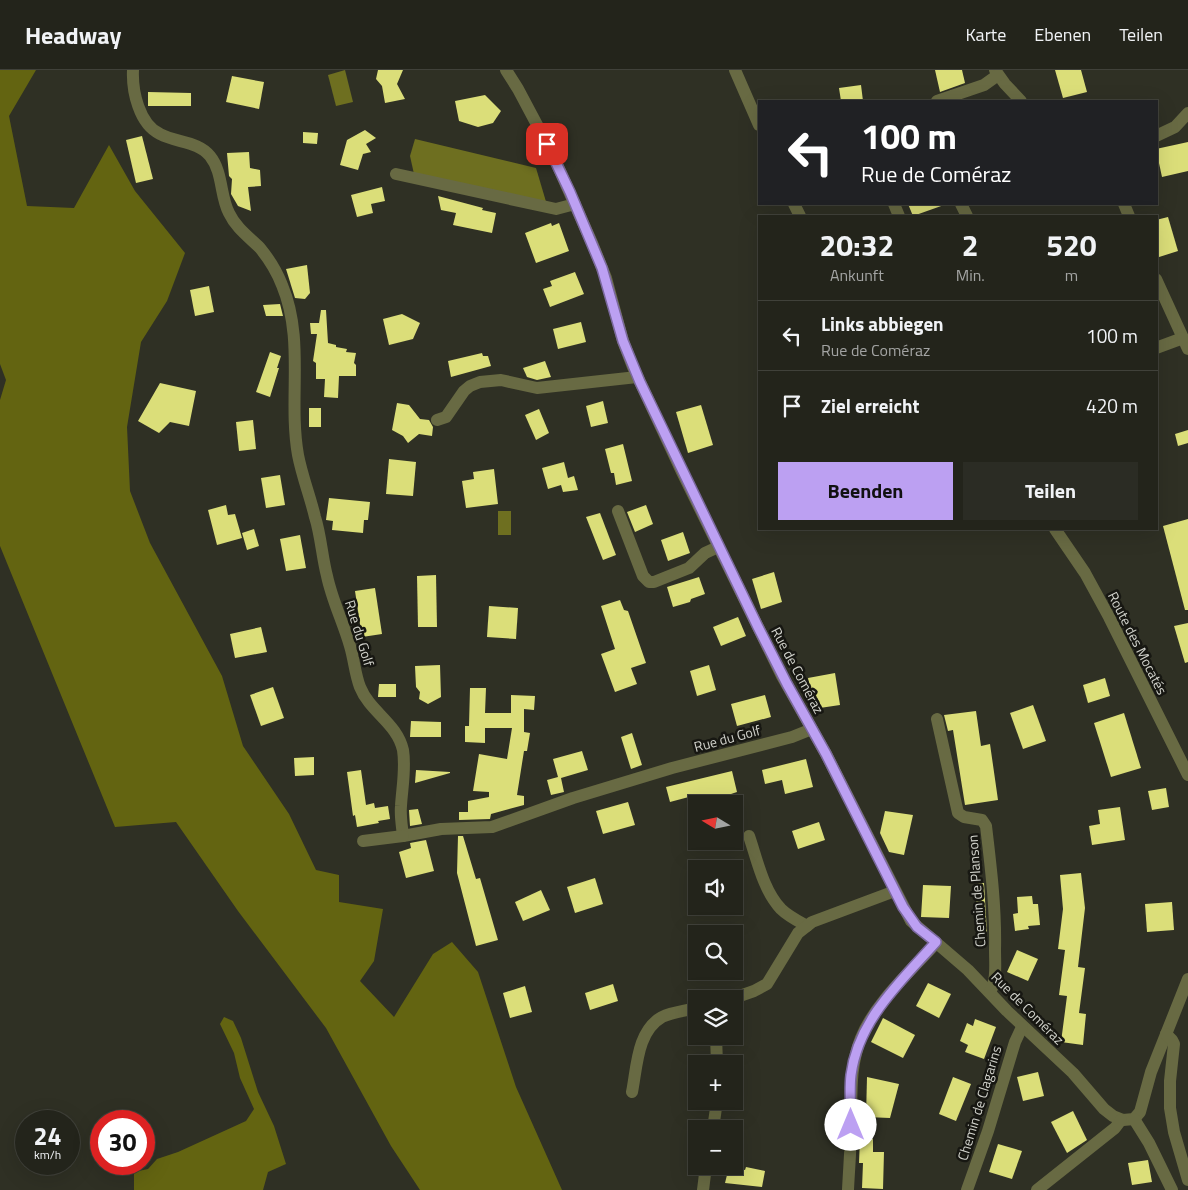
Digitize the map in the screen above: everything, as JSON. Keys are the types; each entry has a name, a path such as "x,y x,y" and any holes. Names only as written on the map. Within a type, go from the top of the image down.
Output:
{"street":[{"name":"Rue du Golf","path":"133,70 135,95 148,123 161,135 192,144 203,149 210,156 216,165 224,203 229,215 272,265 287,298 295,340 295,430 300,461 316,518 327,576 349,644 359,686 365,697 393,728 402,748 404,762 400,812 403,836 441,829 492,826 645,776 792,737 812,729"},
{"name":"Rue de Coméraz","path":"506,70 552,153 575,204 602,268 623,341 638,378 718,547 782,676 812,729 912,921 968,970 1022,1027 1072,1073 1104,1108 1127,1119"},
{"path":"735,70 758,123"},
{"path":"941,100 984,85 996,73 1020,100"},
{"path":"1158,135 1175,127 1188,114"},
{"path":"396,174 556,209 575,204"},
{"path":"1158,283 1186,344 1158,348"},
{"path":"437,420 446,417 464,391 480,382 501,380 537,388 638,378"},
{"path":"618,511 643,576 649,582 654,582 689,568 704,553 718,547"},
{"name":"Route des Mocatés","path":"1056,530 1085,574 1109,617 1188,775"},
{"name":"Chemin de Planson","path":"937,719 958,813 964,817 982,820 986,826 995,915 995,979 990,992"},
{"path":"363,841 403,836"},
{"path":"749,836 766,884 776,903 782,910 807,926"},
{"path":"743,995 767,984 789,945 798,933 812,922 895,891"},
{"path":"848,1190 851,1076 861,1038 876,1011 936,942"},
{"path":"1037,1190 1142,1108 1151,1072 1188,979"},
{"path":"632,1092 641,1044 650,1026 662,1017 688,1010"},
{"name":"Chemin de Clagarins","path":"967,1190 988,1131 1014,1042 1022,1027"},
{"path":"1166,1034 1172,1040 1174,1048 1170,1080 1170,1108 1174,1132 1188,1180"},
{"path":"1127,1119 1156,1155 1172,1190"},
{"path":"703,1190 705,1175"}],"shaded area":[{"path":"0,70 36,70 9,116 27,206 74,208 109,145 135,191 185,253 167,301 141,342 127,427 130,491 150,543 222,676 243,746 289,814 316,870 339,875 339,902 383,909 374,961 360,981 394,1017 433,954 452,942 478,972 516,1087 562,1190 420,1190 391,1146 326,1028 238,911 176,822 115,827 0,546 0,400 6,380 0,364"},
{"path":"345,70 353,102 336,106 328,75"},
{"path":"415,139 536,168 547,205 414,174 410,156"},
{"path":"498,511 511,511 511,535 498,535"},
{"path":"224,1017 233,1021 241,1038 258,1092 274,1126 286,1164 268,1172 263,1190 134,1190 134,1175 155,1175 155,1161 157,1159 178,1152 246,1121 254,1109 240,1078 234,1053 220,1024"}],"building":[{"path":"378,70 403,70 397,84 405,99 385,103 382,86 376,79"},
{"path":"935,70 962,70 965,83 940,92"},
{"path":"1055,70 1081,70 1087,92 1063,98"},
{"path":"232,76 264,82 259,109 226,102"},
{"path":"861,85 863,100 841,100 839,88"},
{"path":"148,92 191,93 191,106 148,106"},
{"path":"485,95 501,111 493,123 478,127 459,121 455,101"},
{"path":"365,130 376,138 366,144 371,152 363,154 358,170 340,165 347,140"},
{"path":"303,132 318,133 317,144 303,143"},
{"path":"142,136 153,179 136,183 126,140"},
{"path":"1188,142 1188,171 1162,177 1158,149"},
{"path":"249,152 250,168 260,170 261,186 248,187 251,211 238,206 231,194 232,179 229,176 227,153"},
{"path":"382,187 385,201 371,204 373,213 357,217 351,195"},
{"path":"438,196 496,213 492,233 453,225 456,213 441,210"},
{"path":"908,205 944,205 916,215 913,215"},
{"path":"1168,217 1178,251 1158,257 1158,220"},
{"path":"551,223 552,226 559,223 569,251 536,263 525,233"},
{"path":"307,265 310,293 305,299 295,298 286,269"},
{"path":"575,272 584,294 550,307 543,289 552,286 550,281"},
{"path":"209,286 214,312 195,316 190,290"},
{"path":"280,304 283,316 266,316 263,305"},
{"path":"321,310 326,310 328,343 347,349 346,352 356,353 354,363 356,365 356,376 339,376 338,398 324,397 325,379 316,379 316,363 313,361 317,334 311,334 310,323 319,323"},
{"path":"402,314 420,323 413,339 389,345 383,319"},
{"path":"581,322 586,342 558,349 553,329"},
{"path":"270,352 281,356 270,397 256,392"},
{"path":"482,353 483,356 488,356 491,366 451,377 448,361"},
{"path":"545,361 551,377 537,380 527,377 523,368"},
{"path":"160,383 196,391 189,426 170,422 159,433 138,421"},
{"path":"603,401 608,423 591,427 586,406"},
{"path":"397,403 409,405 420,419 429,420 433,427 432,436 419,434 408,443 403,436 392,430"},
{"path":"701,405 713,445 688,453 676,412"},
{"path":"309,408 321,408 321,427 309,427"},
{"path":"539,409 549,433 536,440 525,415"},
{"path":"253,420 256,449 239,451 236,422"},
{"path":"1188,430 1188,443 1178,446 1175,434"},
{"path":"623,444 632,481 616,485 614,473 611,473 605,449"},
{"path":"389,459 416,462 413,496 386,494"},
{"path":"564,462 568,478 574,476 578,490 563,492 561,485 548,489 542,468"},
{"path":"494,469 498,504 466,508 462,481 474,479 473,472"},
{"path":"280,475 285,505 266,508 261,478"},
{"path":"329,498 370,502 368,520 364,520 363,533 332,530 333,521 326,520"},
{"path":"226,505 228,515 235,514 242,538 217,545 208,510"},
{"path":"646,505 653,524 635,532 627,512"},
{"path":"600,513 616,555 603,560 586,517"},
{"path":"1188,519 1188,610 1185,610 1163,526"},
{"path":"254,529 259,546 247,550 242,533"},
{"path":"683,532 690,553 668,561 661,540"},
{"path":"300,535 306,568 286,571 280,539"},
{"path":"774,572 782,602 761,609 752,579"},
{"path":"436,575 437,627 418,627 417,576"},
{"path":"699,577 705,594 691,599 690,602 673,607 667,587"},
{"path":"375,588 382,634 362,637 355,591"},
{"path":"620,600 624,610 628,611 646,663 631,668 637,684 615,692 601,654 615,649 601,606"},
{"path":"489,606 518,608 516,639 487,637"},
{"path":"738,617 746,636 721,646 713,627"},
{"path":"1188,623 1188,662 1185,663 1174,626"},
{"path":"261,627 267,652 235,658 230,634"},
{"path":"440,665 441,697 428,704 419,699 420,692 416,687 415,666"},
{"path":"709,665 716,690 697,696 690,671"},
{"path":"835,673 840,705 813,709 808,678"},
{"path":"1105,678 1110,696 1088,703 1083,685"},
{"path":"379,684 396,684 396,697 378,697"},
{"path":"273,687 284,718 261,726 250,695"},
{"path":"470,688 486,688 485,713 511,713 511,695 535,696 534,710 524,709 524,732 530,733 527,751 524,751 517,795 524,796 524,805 491,814 490,819 459,820 459,812 468,812 468,801 489,797 489,792 473,791 479,754 507,759 512,728 485,728 485,743 465,742 465,726 469,726"},
{"path":"765,695 771,717 737,726 731,704"},
{"path":"1033,705 1046,741 1023,749 1010,713"},
{"path":"976,711 981,746 990,744 998,800 965,805 953,730 948,731 944,715"},
{"path":"1124,713 1141,768 1111,777 1094,723"},
{"path":"411,721 441,722 441,737 410,737"},
{"path":"632,733 642,765 631,769 621,737"},
{"path":"582,751 588,770 561,778 564,792 551,795 547,780 558,777 553,759"},
{"path":"314,757 314,775 295,776 294,758"},
{"path":"806,759 813,787 785,794 782,780 765,784 762,770"},
{"path":"361,770 366,805 374,803 375,808 388,806 390,819 357,827 355,815 353,816 347,772"},
{"path":"416,770 450,772 450,773 415,783"},
{"path":"732,771 737,792 728,795 688,795 688,797 670,802 666,787"},
{"path":"1166,788 1169,807 1152,810 1148,791"},
{"path":"628,802 635,825 603,834 596,811"},
{"path":"1120,807 1125,840 1092,845 1089,826 1100,824 1098,810"},
{"path":"418,809 422,824 410,826 409,810"},
{"path":"885,811 913,815 904,855 889,852 880,833"},
{"path":"819,822 825,840 798,849 792,831"},
{"path":"458,836 463,836 476,879 480,878 498,940 476,946 457,873"},
{"path":"426,840 434,871 406,878 399,852 411,848 410,843"},
{"path":"1081,873 1085,908 1078,967 1085,968 1079,1013 1086,1014 1083,1045 1061,1042 1067,996 1059,995 1065,950 1058,949 1063,909 1060,875"},
{"path":"595,878 603,904 575,913 567,887"},
{"path":"984,883 987,933 979,934 975,884"},
{"path":"923,885 951,886 949,918 921,917"},
{"path":"541,890 550,910 523,921 515,902"},
{"path":"1032,896 1033,904 1038,904 1040,925 1028,926 1029,929 1015,931 1013,914 1018,913 1017,897"},
{"path":"1172,902 1174,930 1147,932 1145,904"},
{"path":"1017,950 1038,959 1028,981 1007,972"},
{"path":"928,983 951,994 939,1018 916,1006"},
{"path":"613,984 618,1001 590,1010 585,993"},
{"path":"525,986 532,1012 510,1018 503,993"},
{"path":"883,1018 915,1035 903,1058 871,1042"},
{"path":"975,1019 996,1027 984,1059 965,1052 968,1045 960,1041 967,1023 973,1026"},
{"path":"1038,1072 1044,1096 1023,1101 1017,1077"},
{"path":"867,1077 899,1084 890,1118 866,1117"},
{"path":"953,1077 971,1084 956,1121 939,1114"},
{"path":"1073,1111 1087,1140 1067,1153 1051,1122"},
{"path":"860,1138 873,1139 873,1152 884,1152 883,1189 862,1188 863,1163 859,1163"},
{"path":"998,1144 1022,1151 1012,1179 989,1172"},
{"path":"1148,1160 1152,1182 1132,1185 1128,1163"},
{"path":"746,1167 765,1171 762,1187 725,1183 727,1175 743,1175 743,1170 745,1170"}],"route":[{"path":"547,144 570,192 606,278 623,341 638,378 718,547 782,676 826,754 903,907 917,927 936,942 876,1011 861,1038 851,1076 851,1125"}]}
